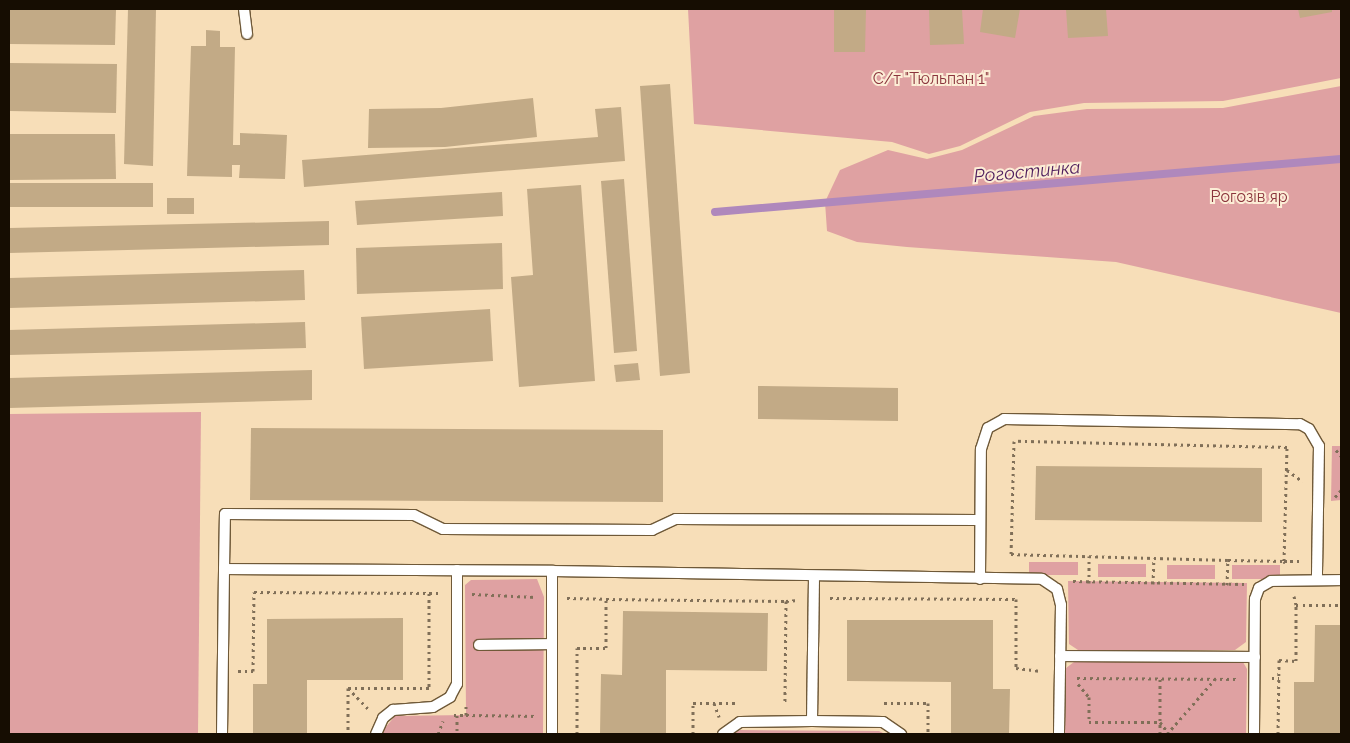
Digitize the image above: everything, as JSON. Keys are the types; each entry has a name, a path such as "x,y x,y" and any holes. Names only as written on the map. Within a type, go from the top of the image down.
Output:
{"lane":[{"path":"244,9 247,34"},
{"path":"980,578 980,520 984,436 994,422 1004,419 1285,420 1309,429 1318,446 1317,579"},
{"path":"222,734 224,514 414,515 443,529 652,530 676,519 980,520"},
{"path":"224,569 552,571 1042,579 1057,589 1060,656 1059,734"},
{"path":"376,734 383,718 393,710 433,706 450,696 457,684 457,570"},
{"path":"552,571 552,734"},
{"path":"812,721 814,576"},
{"path":"1254,734 1255,599 1259,588 1271,581 1341,580"},
{"path":"479,645 552,644"},
{"path":"1060,656 1255,657"},
{"path":"723,734 740,722 812,721 883,722 901,734"}],"path":[{"path":"1014,441 1287,447 1284,561 1154,558 1011,554 1014,441"},
{"path":"1089,556 1089,582"},
{"path":"1153,584 1154,558"},
{"path":"1227,585 1228,560"},
{"path":"1042,579 1227,585 1271,581"},
{"path":"236,680 236,671 254,671 254,592 429,593 606,599 786,601 785,704 776,704"},
{"path":"348,734 348,688 429,688 429,593"},
{"path":"829,608 829,598 1016,599 1016,668 1041,668 1041,678 1060,678"},
{"path":"577,734 577,648 606,648 606,599"},
{"path":"1278,734 1279,660 1296,661 1296,605 1341,605"},
{"path":"1160,722 1089,722 1089,697 1072,678 1279,678"},
{"path":"1160,678 1160,734"},
{"path":"1160,722 1168,734 1216,678"},
{"path":"693,734 693,703 749,703"},
{"path":"878,703 928,703 928,734"},
{"path":"438,734 445,715"},
{"path":"457,715 457,734"},
{"path":"466,715 542,716"}],"green space":[{"name":"С/т \"Тюльпан 1\"","path":"688,9 1341,9 1341,78 1223,101 1084,103 1030,112 960,146 929,154 892,142 694,124"},
{"name":"Рогозів яр","path":"1341,86 1341,313 1116,262 857,242 827,231 825,202 840,170 888,150 927,159 962,150 1034,116 1087,109 1223,108"},
{"path":"201,412 198,734 9,734 9,414"},
{"path":"1332,446 1341,446 1341,500 1331,501"},
{"path":"1029,562 1078,562 1078,575 1029,575"},
{"path":"1098,564 1146,564 1146,577 1098,577"},
{"path":"1167,565 1215,565 1215,579 1167,579"},
{"path":"1232,565 1280,565 1280,579 1232,579"},
{"path":"537,579 544,597 543,734 380,734 395,716 466,715 465,585 471,580"},
{"path":"1068,581 1247,583 1246,642 1235,650 1078,650 1069,644"},
{"path":"1074,662 1243,662 1247,669 1246,734 1065,734 1066,668"},
{"path":"740,730 879,731 885,734 733,734"}],"building":[{"path":"9,9 116,9 115,45 9,44"},
{"path":"128,9 156,9 153,166 124,164"},
{"path":"834,9 866,9 865,52 834,52"},
{"path":"929,9 962,9 964,44 930,45"},
{"path":"983,9 1020,9 1015,38 980,32"},
{"path":"1066,9 1106,9 1108,36 1068,38"},
{"path":"1298,9 1332,9 1332,12 1300,18"},
{"path":"206,30 220,31 220,47 235,47 233,145 240,145 240,133 287,135 285,179 239,178 240,165 232,165 232,177 187,176 191,46 206,46"},
{"path":"9,63 117,64 116,113 9,111"},
{"path":"670,84 690,373 660,376 640,86"},
{"path":"533,98 537,137 445,147 368,148 369,109 441,108"},
{"path":"621,107 625,161 304,187 302,160 598,137 595,109"},
{"path":"9,134 115,134 116,179 9,180"},
{"path":"624,179 637,351 614,353 601,181"},
{"path":"9,183 153,183 153,207 9,207"},
{"path":"581,185 595,381 519,387 511,277 533,275 527,189"},
{"path":"502,192 503,216 357,225 355,201"},
{"path":"167,198 194,198 194,214 167,214"},
{"path":"329,221 329,245 9,253 9,228"},
{"path":"502,243 503,289 357,294 356,248"},
{"path":"304,270 305,300 9,308 9,278"},
{"path":"490,309 493,361 364,369 361,317"},
{"path":"305,322 306,348 9,355 9,330"},
{"path":"638,363 640,380 616,382 614,365"},
{"path":"312,370 312,400 9,408 9,378"},
{"path":"758,386 898,388 898,421 758,419"},
{"path":"251,428 663,430 663,502 250,500"},
{"path":"1036,466 1262,468 1262,522 1035,520"},
{"path":"623,611 768,613 767,671 666,670 666,734 600,734 601,674 622,675"},
{"path":"403,618 403,680 307,680 307,734 253,734 253,684 267,684 267,619"},
{"path":"847,620 993,620 993,689 1010,689 1009,734 951,734 951,682 847,681"},
{"path":"1315,625 1341,625 1341,734 1294,734 1294,682 1314,682"}],"waterway":[{"name":"Рогостинка","path":"715,212 1341,159"}]}
